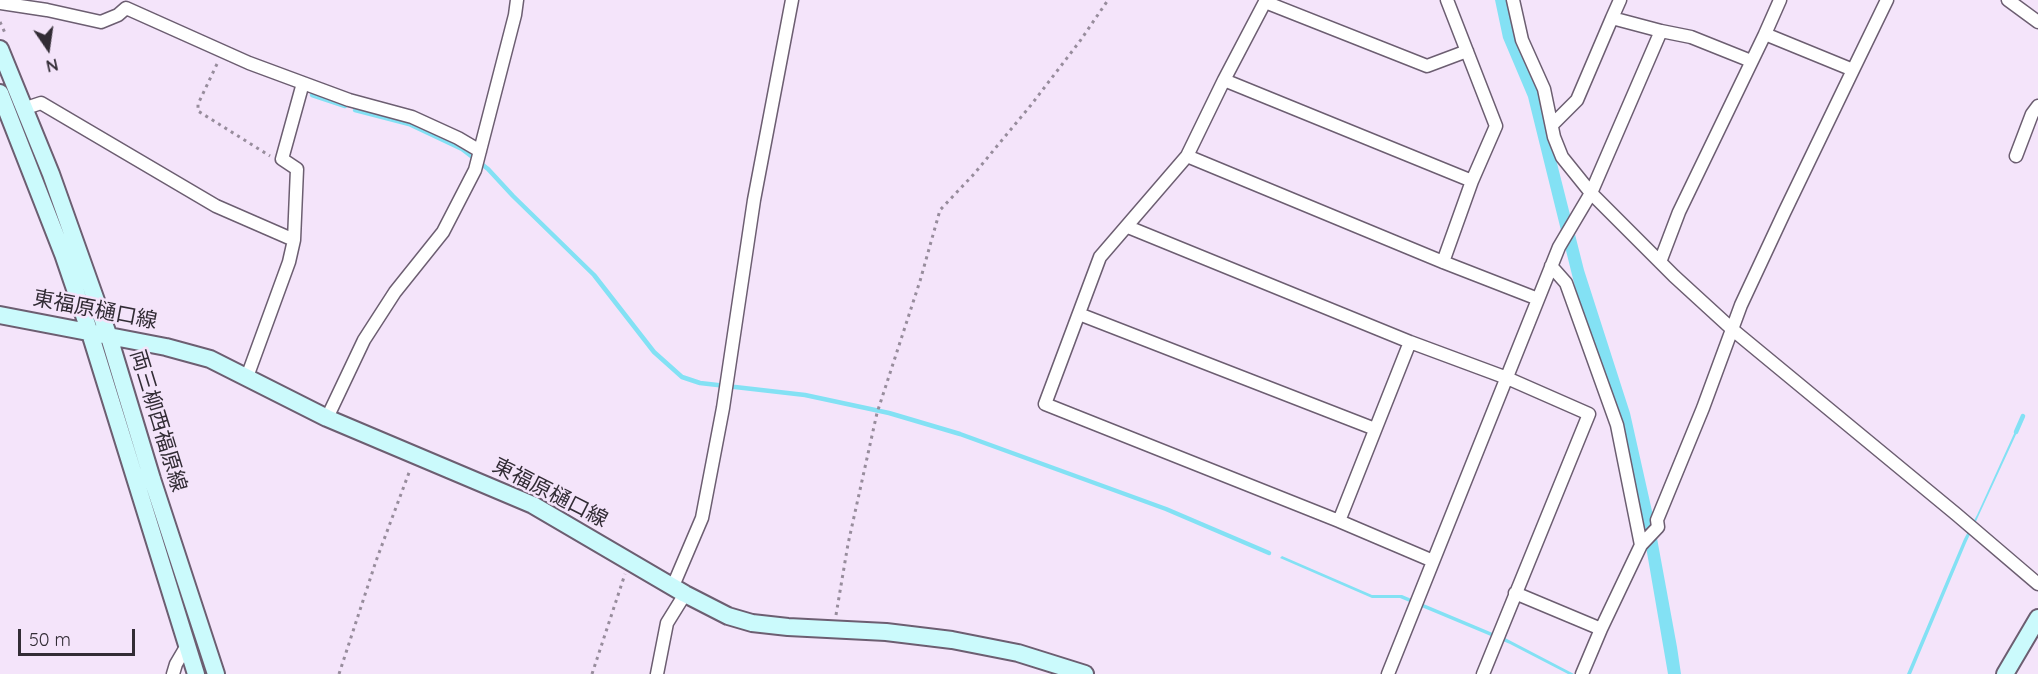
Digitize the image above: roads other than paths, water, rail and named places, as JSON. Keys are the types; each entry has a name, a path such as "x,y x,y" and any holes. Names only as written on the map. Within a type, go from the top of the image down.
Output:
{"main road":[{"name":"両三柳西福原線","path":"0,49 51,174 109,337 152,479 216,674"},
{"name":"両三柳西福原線","path":"0,93 63,254 90,333 186,648 196,674"},
{"name":"東福原樋口線","path":"0,315 166,347 210,359 327,418 533,505 728,616 752,623 788,627 886,632 952,640 1018,653 1085,674"},
{"path":"2006,674 2038,618"}],"street":[{"path":"327,418 364,340 395,292 443,232 475,170 517,0"},
{"path":"657,674 667,623 702,518 723,408 754,200 792,0"},
{"path":"1443,262 1472,182 1497,126 1447,0"},
{"path":"1513,0 1522,40 1544,89 1562,157 1591,194 1733,330 2038,584"},
{"path":"1552,125 1577,100 1620,0"},
{"path":"1660,262 1679,212 1780,0"},
{"path":"1582,674 1643,542 1658,527 1657,520 1741,305 1887,0"},
{"path":"2008,0 2038,22"},
{"path":"1433,561 1339,521 1045,404 1100,257 1187,156 1265,1 1427,66 1467,51"},
{"path":"0,3 47,10 101,22 122,11 349,100 412,117 480,151"},
{"path":"1612,18 1691,37 1751,61"},
{"path":"1388,674 1559,247 1591,194 1661,31"},
{"path":"1765,34 1853,70"},
{"path":"1224,80 1472,182"},
{"path":"247,377 289,262 294,240 297,169 282,159 303,83"},
{"path":"26,108 41,103 216,206 294,240"},
{"path":"2016,156 2032,114 2038,106"},
{"path":"1187,156 1538,299"},
{"path":"1128,227 1410,342 1507,378 1589,414 1484,674"},
{"path":"1551,266 1566,283 1617,425 1643,542"},
{"path":"1079,314 1375,429"},
{"path":"1339,521 1410,342"},
{"path":"1515,593 1601,629"},
{"path":"173,674 186,648"}],"water":[{"path":"1495,0 1509,0 1514,33 1539,92 1584,270 1630,413 1652,511 1681,674 1668,674 1640,512 1576,291 1528,97 1503,38"},
{"path":"2017,427 2019,428 1966,543 1911,674 1907,674 1964,539"},
{"path":"1282,556 1372,595 1402,595 1507,639 1574,674 1568,674 1510,644 1400,598 1372,598 1280,558"}],"waterway":[{"path":"312,95 345,106"},
{"path":"355,110 409,124 462,149 488,169 594,275 654,352 682,377 700,383 805,395 889,413 960,434 1166,509 1269,553"},
{"path":"2016,432 2023,416"}]}
